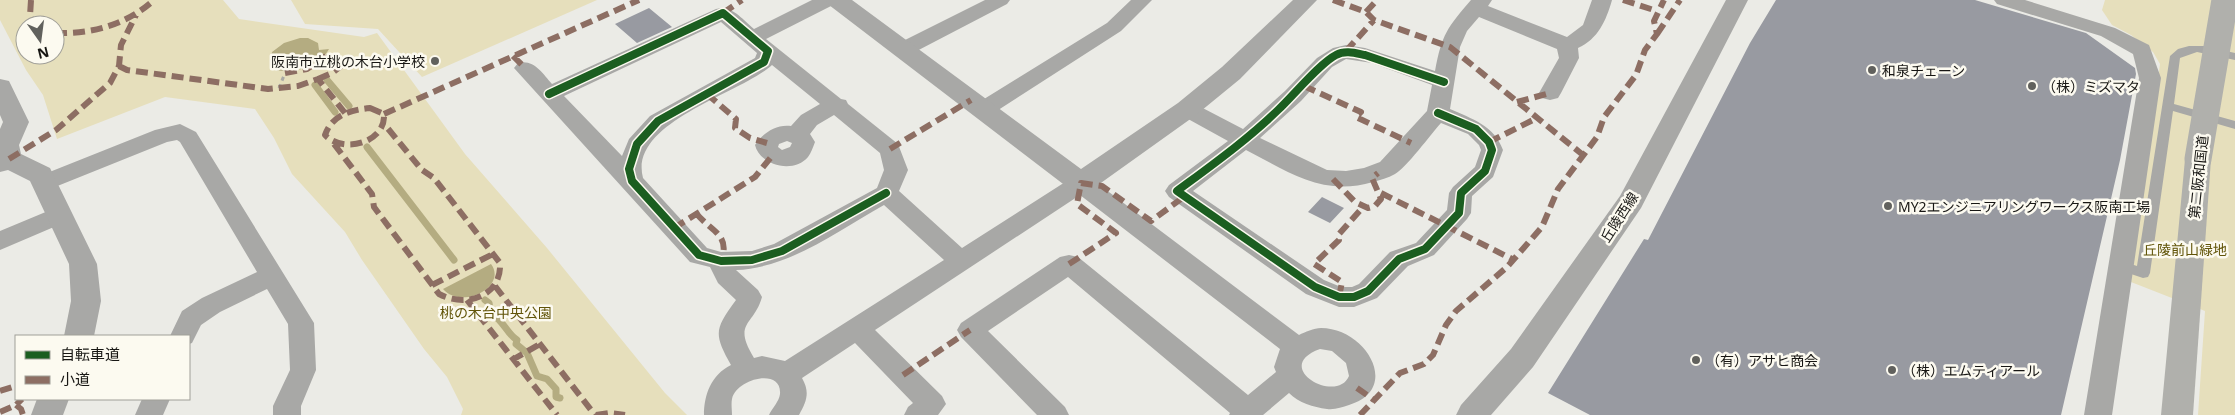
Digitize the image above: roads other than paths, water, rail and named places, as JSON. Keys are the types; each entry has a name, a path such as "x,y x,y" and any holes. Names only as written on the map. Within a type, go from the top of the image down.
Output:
{"highway":[{"name":"第二阪和国道","path":"2177,415 2198,159 2225,0"}],"street":[{"path":"761,44 828,0"},
{"path":"837,0 984,109 1296,347"},
{"path":"904,49 1000,0"},
{"path":"984,109 1114,27 1142,0"},
{"path":"786,374 1081,183 1188,109 1231,73 1306,0"},
{"path":"1567,45 1587,34 1597,20 1602,0"},
{"name":"丘陵西線","path":"1472,415 1522,358 1631,201 1737,0"},
{"path":"2004,0 2108,32 2142,50 2150,78 2098,415"},
{"path":"1188,109 1244,140 1306,170 1333,179 1357,178 1388,168 1438,114 1450,47 1457,29 1476,3 1567,45"},
{"path":"525,68 549,94 632,181 699,255 721,261 752,260 782,251 886,193 896,170 890,148 723,13 549,94"},
{"path":"632,181 629,169 632,156 638,144 658,121 764,62 761,44"},
{"path":"1550,93 1569,58 1567,45"},
{"path":"1438,114 1476,129 1489,142 1492,150 1485,171 1462,194 1459,213 1425,249 1399,259 1368,291 1354,297 1339,297 1315,287 1177,191 1244,140 1307,83 1327,60 1346,52 1363,54 1444,82"},
{"path":"1,93 16,122 6,145 4,161 41,176 83,264 86,301 79,335"},
{"path":"798,135 800,128 809,119 838,105"},
{"path":"45,184 163,135 180,132 188,137 301,323 303,370 287,406 287,415"},
{"path":"886,193 960,260"},
{"path":"0,241 60,215"},
{"path":"721,261 721,268 725,274 749,298 748,304 732,325 732,339 738,356 747,370"},
{"path":"1055,415 970,330 1069,264 1246,413 1289,377"},
{"path":"183,335 191,318 272,276"},
{"path":"857,328 932,404 918,415"},
{"path":"1318,338 1332,340 1344,345 1359,360 1363,374 1357,388 1351,394 1335,400 1321,399 1308,395 1297,387 1289,377 1287,366 1289,356 1296,347 1306,341 1318,338"},
{"path":"718,415 716,405 718,394 724,384 734,375 760,367 772,368 786,374 794,389 792,404 784,415"},
{"path":"46,415 53,400"},
{"path":"149,415 156,400"}],"lane":[{"path":"2121,266 2142,273 2175,56 2181,51 2194,48 2235,58"},
{"path":"2168,106 2235,125"}],"waterway":[{"path":"327,80 349,106"},
{"path":"315,85 335,112"},
{"path":"367,147 454,260"},
{"path":"485,300 489,303 491,314 499,319 517,340 516,344 527,353 537,376 547,379 556,389 556,397 560,398"}],"place":[{"name":"阪南市立桃の木台小学校","path":"435,61"},
{"name":"和泉チェーン","path":"1872,70"},
{"name":"（株）ミズマタ","path":"2032,86"},
{"name":"MY2エンジニアリングワークス阪南工場","path":"1888,206"},
{"name":"（有）アサヒ商会","path":"1696,360"},
{"name":"（株）エムティアール","path":"1892,370"}],"park label":[{"name":"丘陵前山緑地","path":"2185,249"},
{"name":"桃の木台中央公園","path":"496,312"}]}
